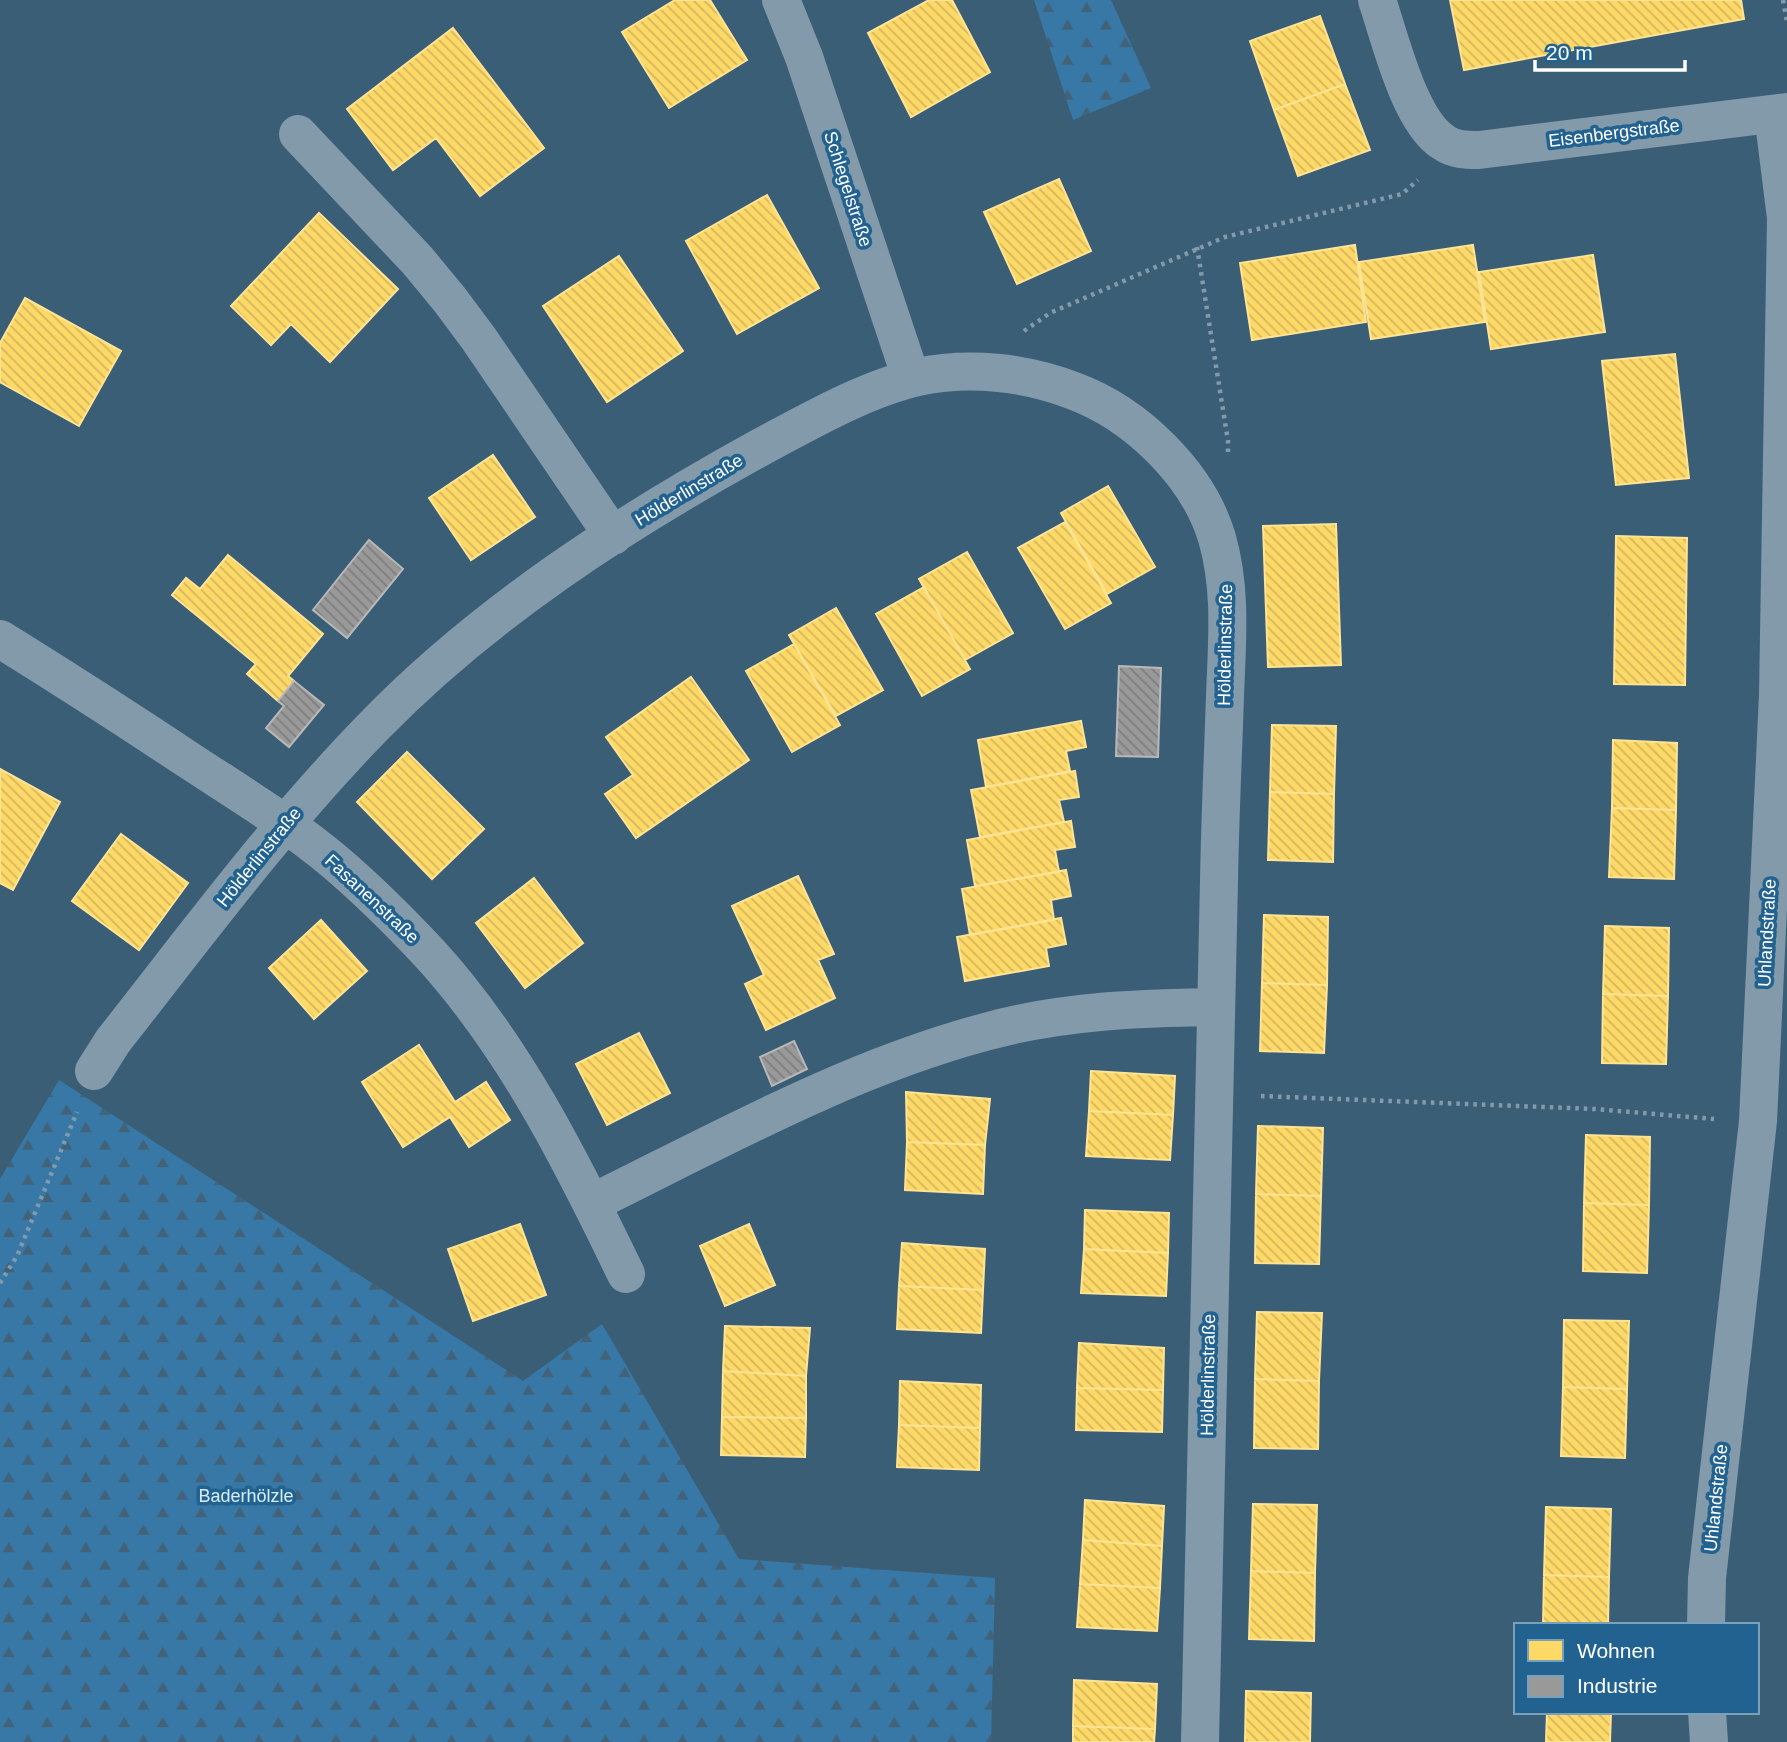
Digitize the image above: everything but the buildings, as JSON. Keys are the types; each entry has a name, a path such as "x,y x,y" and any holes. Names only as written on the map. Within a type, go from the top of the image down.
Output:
{"street":[{"name":"Schlegelstraße","path":"781,0 804,57 911,378"},
{"path":"1377,0 1410,96 1428,127 1442,142"},
{"name":"Eisenbergstraße","path":"1442,142 1455,149 1479,150 1780,113"},
{"name":"Uhlandstraße","path":"1706,1623 1707,1578 1758,1121 1782,695 1786,218 1780,113"},
{"path":"298,134 417,260 450,300 612,536"},
{"name":"Hölderlinstraße","path":"94,1071 113,1041 285,823 377,723 425,677 508,609 612,536 790,431 911,378 966,372 1015,375 1054,383 1090,397 1124,418 1153,443 1200,498 1211,519 1219,544 1229,597 1216,1007 1200,1742"},
{"name":"Fasanenstraße","path":"0,639 93,696 285,823 335,862 379,903 439,965 513,1066 592,1203 626,1274"},
{"path":"592,1203 785,1108 876,1068 974,1035 1029,1022 1104,1012 1144,1008 1216,1007"},
{"path":"1707,1714 1709,1742"}],"path":[{"path":"1783,0 1787,22"},
{"path":"1015,375 1022,332 1050,313 1197,247 1267,225 1402,194 1416,182 1442,142"},
{"path":"1197,247 1228,441 1224,476 1200,498"},
{"path":"0,1283 17,1256 94,1071"},
{"path":"1215,1095 1347,1097 1529,1108 1595,1109 1683,1118"}],"green space":[{"path":"1034,0 1111,0 1151,88 1073,120"},
{"name":"Baderhölzle","path":"59,1080 523,1381 602,1324 739,1559 995,1578 991,1742 0,1742 0,1179"}]}
